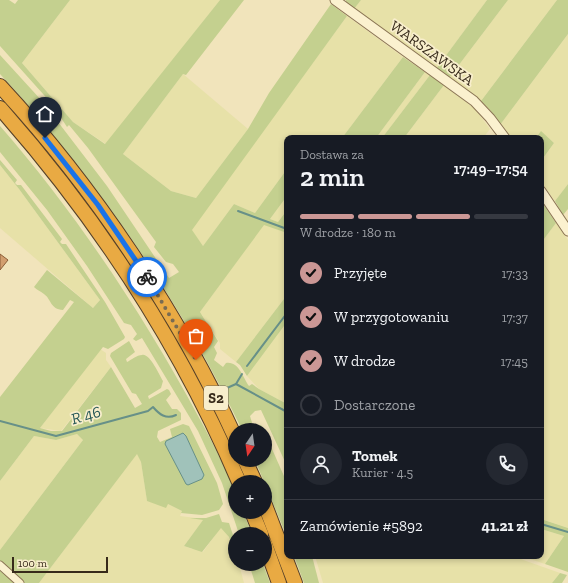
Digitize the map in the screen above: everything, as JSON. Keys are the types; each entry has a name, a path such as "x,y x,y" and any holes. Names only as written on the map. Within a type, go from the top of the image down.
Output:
{"highway":[{"name":"S2","path":"0,86 70,169 145,274 196,360 228,423"},
{"name":"S2","path":"0,108 78,204 132,282 198,395 236,475"},
{"path":"271,519 284,554"},
{"path":"286,559 295,583"},
{"path":"272,564 279,583"}],"street":[{"name":"WARSZAWSKA","path":"335,0 474,101 490,118 503,135"},
{"path":"544,195 568,231"},
{"path":"0,565 20,583"}],"shaded area":[{"path":"70,0 220,0 106,144 73,122 22,63"},
{"path":"361,0 487,0 436,69 354,9"},
{"path":"508,0 557,0 481,101 449,78"},
{"path":"347,16 403,57 344,135 284,135 284,173 255,213 234,204 203,246 191,230"},
{"path":"568,34 568,184 555,201 544,186 544,157 554,143 541,132 538,135 508,135 500,125"},
{"path":"425,72 430,75 384,135 378,135"},
{"path":"183,74 248,129 196,198 171,191 123,154"},
{"path":"444,85 475,109 490,129 485,135 406,135"},
{"path":"0,165 100,300 93,308 0,228"},
{"path":"284,200 284,214 278,222 270,219"},
{"path":"556,223 568,240 568,528 544,520 544,239"},
{"path":"264,224 284,232 284,299 236,362 220,349 220,343 200,312"},
{"path":"284,326 284,402 259,389 247,376"},
{"path":"100,349 106,353 106,360 111,367 61,431 40,428"},
{"path":"77,434 83,440 0,550 0,481 34,436 56,440"},
{"path":"137,453 141,462 147,501 168,504 182,511 180,516 204,519 184,546 203,552 221,527 228,536 228,571 241,571 244,583 39,583"},
{"path":"544,530 564,536 545,564 530,559 544,559"},
{"path":"316,559 520,559 560,573 552,583 323,583"}],"green space":[{"path":"0,0 9,0 15,4 18,0 70,0 22,63 73,122 105,144 220,0 244,0 186,75 183,74 123,154 171,191 196,198 248,129 269,93 331,4 347,16 192,230 203,246 234,204 255,213 284,173 284,200 270,219 278,222 284,214 284,232 264,225 200,312 218,341 214,347 217,353 214,360 223,367 226,363 234,365 240,371 249,386 252,384 284,402 284,460 272,434 272,423 267,423 261,410 255,411 250,416 252,423 238,423 192,334 164,288 103,199 36,114 0,74 0,55 42,101 107,186 169,278 179,272 173,264 166,262 154,247 156,242 88,148 69,125 67,127 52,104 0,46"},
{"path":"346,0 361,0 354,9 346,3"},
{"path":"487,0 508,0 449,78 436,69"},
{"path":"557,0 568,0 568,34 500,125 490,110 481,101"},
{"path":"403,57 425,72 378,135 344,135"},
{"path":"430,75 444,85 406,135 384,135"},
{"path":"0,126 55,193 131,302 176,376 228,474 228,501 222,483 198,431 142,338 136,341 133,339 137,334 131,325 124,323 87,266 47,210 0,152"},
{"path":"541,131 554,143 544,157 544,135 538,135"},
{"path":"0,160 17,180 15,183 17,185 21,185 62,239 60,242 62,244 66,244 105,302 125,337 108,349 103,347 40,428 51,431 62,431 111,367 135,408 142,404 136,394 132,393 110,356 111,353 129,341 135,352 126,359 127,362 138,356 145,355 154,365 163,381 161,388 148,396 149,399 167,389 171,394 166,400 172,409 177,409 181,413 181,420 158,431 157,437 160,442 172,437 170,429 183,424 189,426 217,483 223,504 219,510 202,515 181,513 182,511 168,504 166,508 147,501 141,462 137,454 39,583 24,583 0,561 0,550 83,440 77,434 56,440 34,436 0,481 0,397 74,302 70,300 63,310 56,308 47,296 34,287 47,270 93,308 100,300 0,165"},
{"path":"568,184 568,209 563,215 555,201"},
{"path":"544,205 556,223 544,239"},
{"path":"133,268 187,358 228,436 228,446 131,270"},
{"path":"284,299 284,326 247,376 240,365 236,362"},
{"path":"272,449 284,476 284,530 272,501 272,475 261,475 258,467 272,467"},
{"path":"219,514 222,522 229,523 230,527 228,527 228,536 221,528 202,552 184,546 203,520 190,518 206,518"},
{"path":"234,519 246,519 249,527 237,527"},
{"path":"544,520 568,528 568,572 545,564 564,536 544,530"},
{"path":"295,559 313,559 319,583 304,583"},
{"path":"0,570 14,583 0,583"},
{"path":"251,571 266,571 270,583 255,583"},
{"path":"560,573 567,575 562,583 552,583"}],"water":[{"path":"183,433 186,436 204,475 202,479 188,485 186,484 165,444 166,441"}],"building":[{"path":"0,254 8,260 0,270"}],"waterway":[{"path":"238,211 284,228"},
{"path":"247,366 284,317"},
{"path":"236,384 242,374"},
{"name":"R 46","path":"236,384 284,410"},
{"name":"R 46","path":"227,388 236,384"},
{"name":"R 46","path":"0,421 56,436 148,411 153,407 163,416 169,417 176,415"},
{"name":"R 46","path":"544,525 568,532"}],"way so far":[{"path":"147,277 196,360"}],"route":[{"path":"45,138 98,205 147,277"}]}
